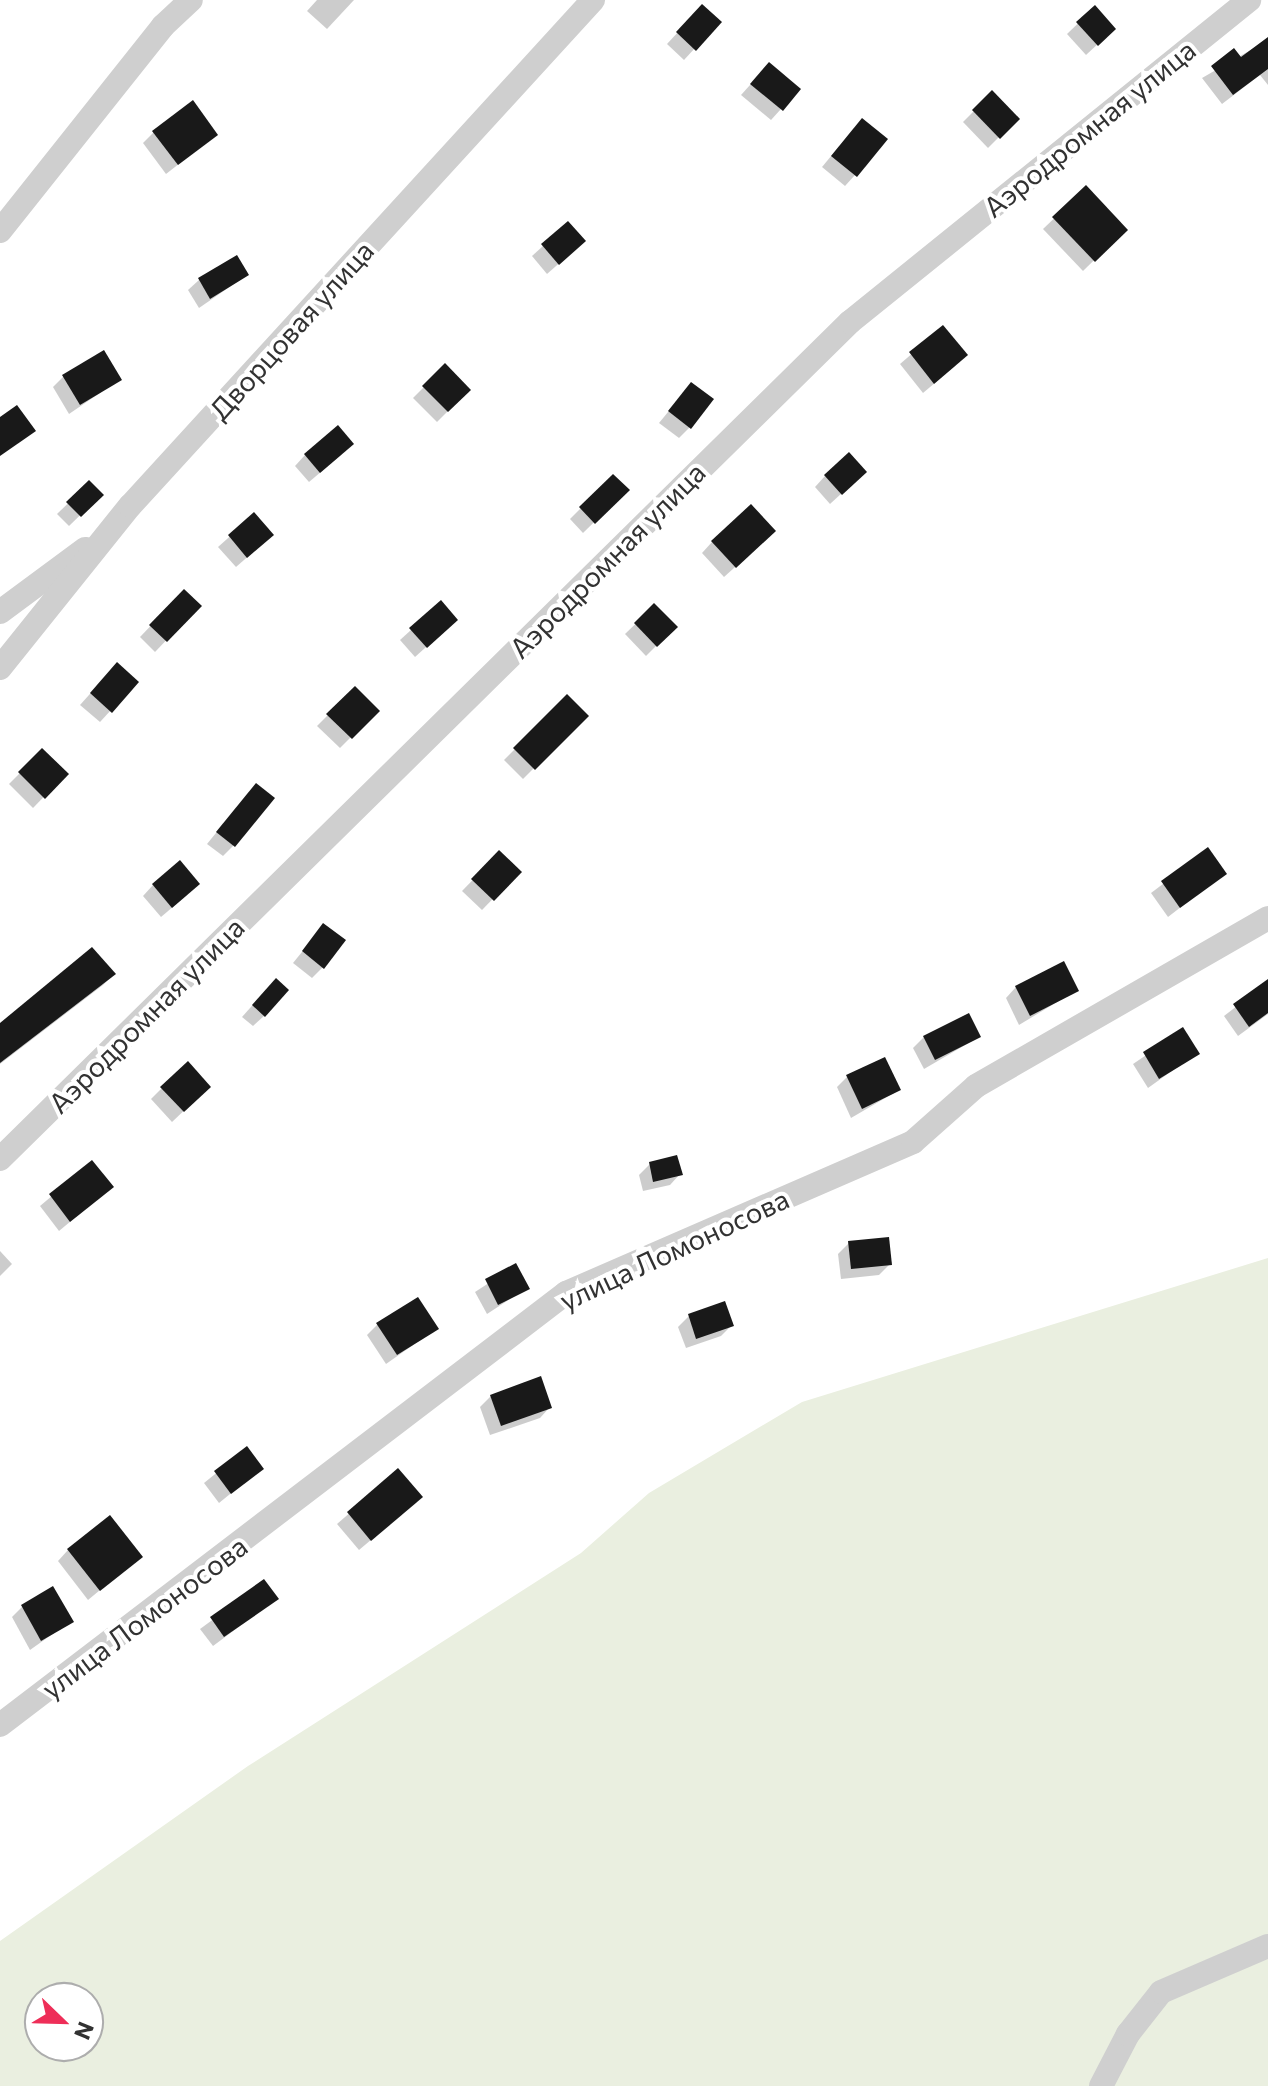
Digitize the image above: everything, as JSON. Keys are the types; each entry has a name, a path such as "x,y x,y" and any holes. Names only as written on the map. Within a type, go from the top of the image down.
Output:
{"street":[{"path":"0,231 163,26 191,0"},
{"name":"Дворцовая улица","path":"0,668 113,528 593,0"},
{"name":"Аэродромная улица","path":"0,1159 850,322 1249,0"},
{"path":"0,612 113,528"},
{"name":"улица Ломоносова","path":"0,1725 566,1293 913,1142 976,1086 1268,918"},
{"path":"1101,2086 1128,2034 1161,1992 1268,1946"}],"shaded area":[{"path":"1268,1258 1268,2086 0,2086 0,1941 248,1766 581,1553 649,1493 802,1402"}],"building":[{"path":"702,4 722,22 696,51 676,32"},
{"path":"1095,5 1116,29 1098,46 1076,22"},
{"path":"1268,37 1268,69 1233,95 1211,66 1234,48 1241,57"},
{"path":"769,62 801,89 783,111 750,84"},
{"path":"992,90 1020,119 1000,139 972,110"},
{"path":"193,100 218,135 178,165 152,131"},
{"path":"862,118 888,139 857,177 831,156"},
{"path":"1086,185 1128,230 1095,262 1052,217"},
{"path":"568,221 586,241 559,265 541,244"},
{"path":"237,255 249,275 210,299 198,278"},
{"path":"943,325 968,355 934,384 909,352"},
{"path":"104,350 122,380 80,405 62,375"},
{"path":"445,363 471,390 448,412 422,386"},
{"path":"691,382 714,399 691,429 668,411"},
{"path":"17,405 36,431 0,456 0,417"},
{"path":"338,425 354,444 320,473 304,454"},
{"path":"849,452 867,472 842,495 824,475"},
{"path":"613,474 630,490 595,524 579,507"},
{"path":"89,480 104,495 81,517 66,502"},
{"path":"751,504 776,531 736,568 711,541"},
{"path":"254,512 274,535 247,558 228,535"},
{"path":"184,589 202,606 167,642 149,625"},
{"path":"441,600 458,620 427,648 409,628"},
{"path":"654,603 678,627 657,647 634,623"},
{"path":"117,662 139,682 112,713 90,693"},
{"path":"355,686 380,711 352,739 326,714"},
{"path":"567,694 589,716 535,770 513,748"},
{"path":"42,748 69,774 45,799 18,772"},
{"path":"256,783 275,798 235,847 216,832"},
{"path":"1208,847 1227,874 1180,908 1161,881"},
{"path":"499,850 522,872 494,901 471,879"},
{"path":"180,860 200,884 172,908 152,884"},
{"path":"323,923 346,940 324,969 302,951"},
{"path":"92,947 116,974 0,1063 0,1023"},
{"path":"1064,961 1079,991 1030,1016 1015,986"},
{"path":"276,978 289,990 265,1017 252,1005"},
{"path":"1268,979 1268,1013 1249,1027 1233,1004"},
{"path":"969,1013 981,1037 935,1060 923,1036"},
{"path":"1183,1027 1200,1054 1159,1079 1143,1052"},
{"path":"885,1057 901,1090 862,1109 846,1075"},
{"path":"188,1061 211,1087 184,1112 160,1087"},
{"path":"677,1155 683,1175 653,1182 649,1162"},
{"path":"92,1160 114,1187 70,1222 49,1194"},
{"path":"889,1237 892,1265 851,1269 848,1241"},
{"path":"516,1263 530,1289 498,1305 485,1279"},
{"path":"418,1297 439,1329 397,1355 376,1323"},
{"path":"725,1301 734,1326 696,1339 688,1314"},
{"path":"541,1376 552,1408 501,1426 490,1395"},
{"path":"247,1446 264,1469 231,1494 214,1471"},
{"path":"398,1468 423,1497 371,1541 347,1512"},
{"path":"110,1515 143,1557 100,1591 67,1549"},
{"path":"264,1579 279,1599 224,1637 210,1617"},
{"path":"53,1586 74,1622 41,1641 21,1605"}]}
